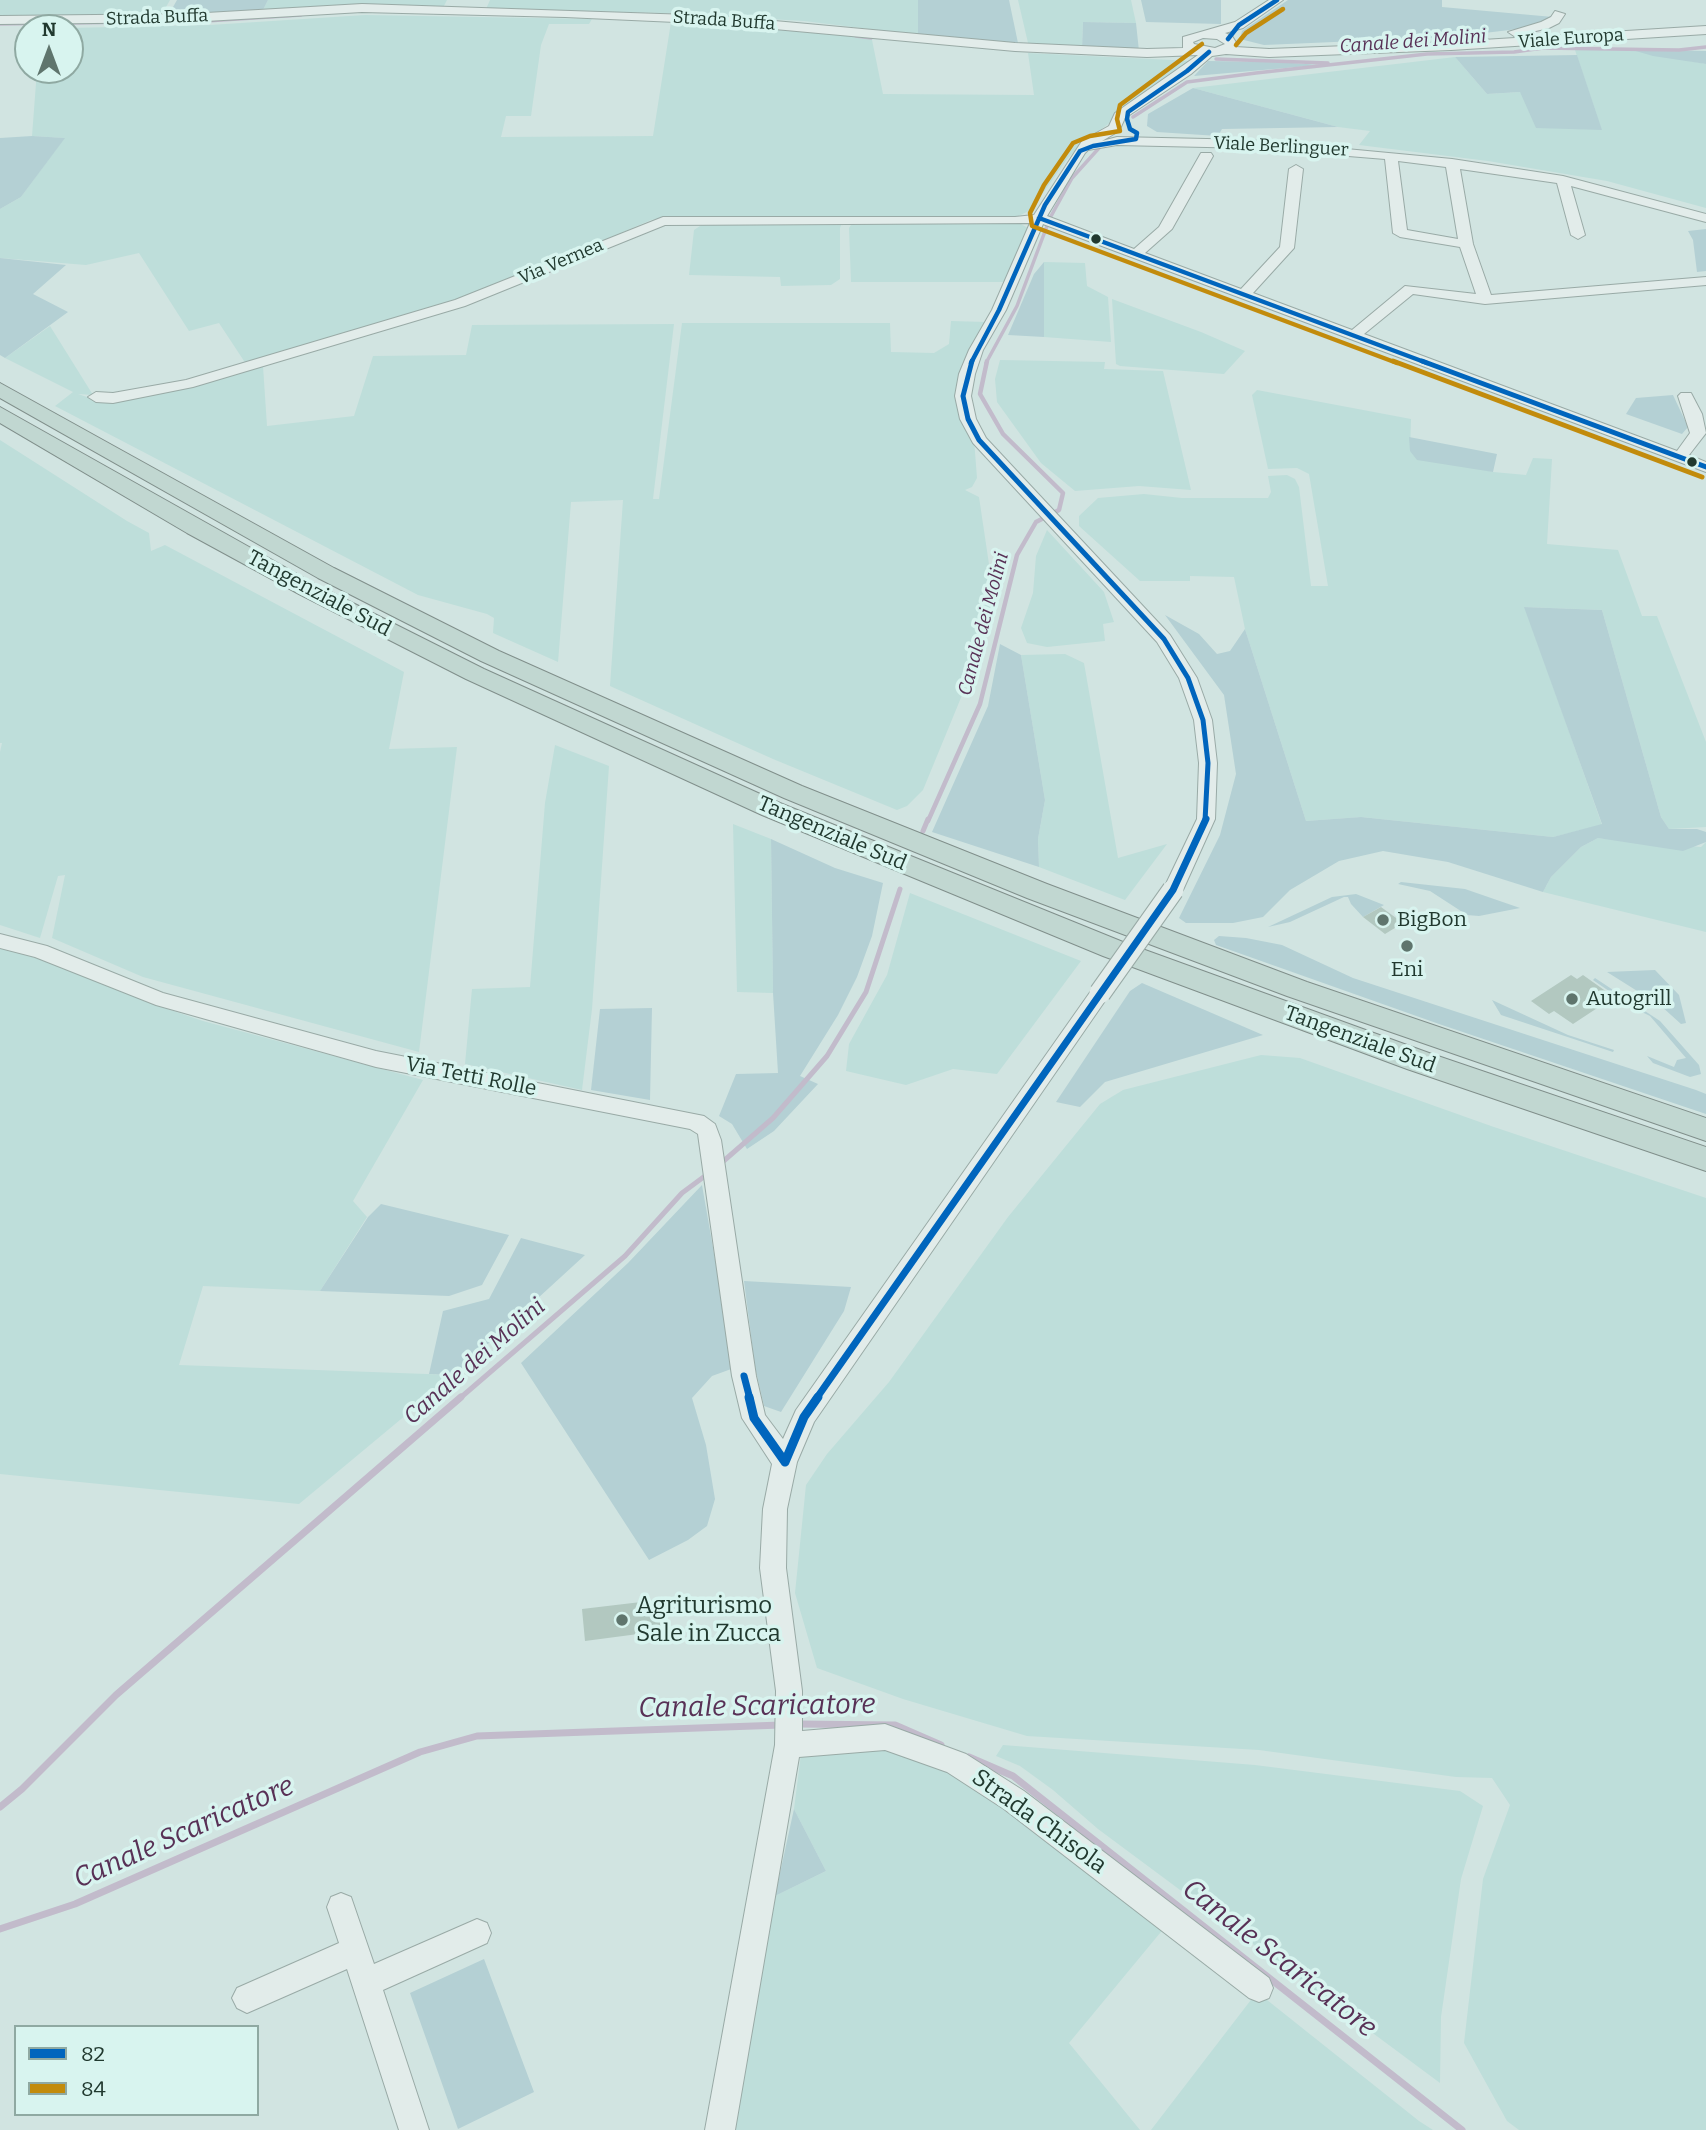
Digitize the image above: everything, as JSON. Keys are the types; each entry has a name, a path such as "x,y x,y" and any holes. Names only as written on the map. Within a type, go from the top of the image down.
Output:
{"highway":[{"name":"Tangenziale Sud","path":"0,389 326,573 503,662 780,786 1037,891 1258,975 1706,1130"},
{"name":"Tangenziale Sud","path":"0,414 195,528 307,589 475,674 771,809 1125,953 1431,1066 1706,1159"}],"street":[{"path":"1208,34 1228,44 1239,25 1277,0"},
{"path":"1558,0 1564,26"},
{"name":"Strada Buffa","path":"0,20 189,18 362,8 578,13 720,20 1015,47 1153,53 1203,52 1228,44"},
{"name":"Strada Buffa","path":"1153,53 1183,46 1190,37 1239,25"},
{"name":"Viale Europa","path":"1228,44 1269,53 1564,26 1706,27"},
{"name":"Viale Europa","path":"1228,44 1264,47 1485,37 1564,26 1623,30 1706,27"},
{"path":"1115,136 1120,116 1187,71 1203,52 1186,43"},
{"path":"720,2130 788,1729 774,1568 775,1509 785,1462 804,1417 1173,890 1206,819 1208,763 1203,720 1188,678 1164,639 979,440 968,419 963,396 967,374 976,350 999,310 1053,191 1080,151 1115,136 1136,138 1127,119 1128,111"},
{"path":"1134,131 1171,143"},
{"path":"1115,136 1171,143"},
{"name":"Viale Berlinguer","path":"1171,143 1302,147 1452,163 1563,180 1706,218"},
{"path":"1137,253 1165,229 1206,156"},
{"path":"1391,156 1399,233 1466,244"},
{"path":"1452,163 1466,244 1485,300"},
{"path":"1245,293 1287,248 1296,169"},
{"path":"1563,180 1578,235"},
{"path":"1039,218 1356,334 1706,467"},
{"name":"Via Vernea","path":"96,397 124,397 188,384 460,303 663,221 1015,221 1039,218"},
{"path":"1356,334 1410,289 1485,300 1706,281"},
{"path":"1680,457 1698,433 1686,396"},
{"name":"Via Tetti Rolle","path":"0,941 51,956 156,998 376,1059 696,1122 707,1130 712,1151 744,1376 754,1419 785,1462"},
{"name":"Strada Chisola","path":"788,1729 885,1737 956,1763 1014,1800 1259,1988"},
{"path":"341,1907 414,2130"},
{"path":"364,1983 477,1933"},
{"path":"247,1998 354,1951"}],"shaded area":[{"path":"0,0 170,0 161,16 0,16"},
{"path":"177,0 268,0 261,14 168,16"},
{"path":"268,0 447,0 443,8 262,12"},
{"path":"490,0 918,0 918,35 804,21 663,13 486,9"},
{"path":"918,0 1009,0 1018,43 918,35"},
{"path":"1018,0 1131,0 1136,23 1083,22 1082,48 1032,45 1028,43"},
{"path":"1141,0 1221,0 1221,24 1146,22"},
{"path":"1288,0 1442,0 1442,7 1553,17 1526,28 1451,37 1264,45 1240,39 1242,31"},
{"path":"365,15 592,19 589,24 549,24 541,45 531,116 506,116 501,137 653,136 671,22 794,26 871,35 883,94 1034,95 1028,53 1193,61 1084,142 1067,159 1031,210 1012,219 676,216 651,220 482,293 246,364 219,323 189,331 139,253 86,265 0,258 0,209 21,197 64,138 32,136 36,84 84,84 84,28 210,25"},
{"path":"1083,22 1136,23 1139,51 1082,48"},
{"path":"1629,49 1706,64 1706,208 1607,181 1488,161 1359,145 1370,131 1338,127 1193,88 1455,57 1487,94 1520,92 1601,129 1575,50"},
{"path":"1629,49 1706,51 1706,64 1653,56"},
{"path":"1577,55 1602,130 1536,128 1520,92 1487,94 1455,57"},
{"path":"1208,61 1280,62 1320,65 1194,76"},
{"path":"1193,88 1338,127 1222,129 1218,136 1157,132 1147,126 1148,114"},
{"path":"0,138 65,138 21,197 0,209"},
{"path":"842,222 840,279 831,285 781,286 780,277 689,275 694,230 703,224"},
{"path":"853,222 1021,224 1028,228 1007,282 851,282 849,228"},
{"path":"1706,229 1706,271 1697,272 1693,240 1688,231"},
{"path":"0,258 66,265 33,294 68,312 5,358 0,355"},
{"path":"1044,262 1085,263 1087,286 1108,297 1111,342 1044,337"},
{"path":"1044,262 1044,337 1008,335 1034,274"},
{"path":"1112,299 1245,351 1224,374 1120,366 1116,364"},
{"path":"951,321 986,322 962,364 957,386 974,439 977,478 972,487 965,490 979,497 990,571 985,587 1001,587 988,632 923,790 907,806 897,810 773,759 610,686 623,500 571,502 558,662 493,633 494,618 487,614 418,595 55,406 73,392 5,358 50,326 93,395 78,394 93,399 263,366 267,426 354,416 373,356 466,355 472,325 674,324 653,499 659,499 682,323 890,323 891,352 934,353 949,344"},
{"path":"1000,360 1105,362 1104,369 1163,371 1191,490 1139,486 1075,491 1041,463 997,402 995,379"},
{"path":"1257,390 1411,419 1410,451 1493,472 1526,475 1533,458 1552,459 1547,544 1618,550 1642,616 1657,616 1706,742 1706,827 1669,829 1661,817 1602,610 1525,607 1602,825 1553,837 1361,817 1306,821 1245,629 1234,577 1190,576 1190,581 1140,581 1079,526 1079,516 1098,498 1144,494 1182,498 1268,498 1271,492 1268,476 1287,475 1295,479 1299,487 1311,586 1328,586 1309,474 1297,468 1268,469 1252,395"},
{"path":"1673,395 1688,427 1682,434 1626,414 1636,398"},
{"path":"1409,437 1497,454 1493,472 1417,460 1410,451"},
{"path":"0,440 149,533 151,551 165,545 404,672 389,749 457,747 419,1052 143,977 52,938 65,875 58,876 40,938 0,925"},
{"path":"1047,530 1104,592 1114,622 1103,624 1105,641 1047,647 1027,643 1021,628 1033,593 1036,556"},
{"path":"1524,607 1602,610 1661,817 1669,829 1697,829 1706,832 1706,842 1683,851 1598,838 1581,847 1551,877 1543,892 1448,862 1383,851 1339,861 1290,890 1263,917 1233,923 1186,923 1179,918 1220,835 1236,774 1224,695 1165,615 1199,634 1217,654 1230,651 1245,629 1306,821 1361,817 1553,837 1602,824"},
{"path":"1000,644 1021,655 1045,800 1038,839 1039,867 932,832 988,706"},
{"path":"1065,654 1084,663 1118,858 1167,844 1125,900 1039,867 1038,839 1045,800 1021,655"},
{"path":"555,745 609,766 592,1009 582,1090 465,1064 472,989 530,987 545,803"},
{"path":"733,824 771,839 773,993 737,992"},
{"path":"1598,838 1701,847 1706,842 1706,932 1543,892 1551,877 1581,847"},
{"path":"771,839 835,868 883,883 872,936 857,977 838,1015 800,1076 818,1084 774,1131 747,1149 732,1124 719,1116 736,1074 778,1073 773,993"},
{"path":"1401,882 1465,889 1520,908 1479,916 1467,915 1430,891 1398,884"},
{"path":"910,893 1081,961 997,1074 953,1069 906,1085 846,1071 849,1044 887,975"},
{"path":"1356,894 1384,905 1363,917 1348,897 1344,897 1290,922 1268,927 1332,897"},
{"path":"1219,936 1282,945 1353,978 1696,1090 1706,1094 1706,1114 1216,945 1214,940"},
{"path":"0,948 75,969 144,1001 203,1021 423,1080 353,1201 367,1217 320,1291 203,1286 179,1365 454,1375 299,1504 0,1474"},
{"path":"1655,970 1679,995 1686,1023 1681,1024 1661,1006 1607,972"},
{"path":"1595,978 1660,1021 1699,1065 1701,1074 1690,1077 1653,1063 1647,1056 1674,1067 1677,1060 1686,1058 1650,1016 1628,1005 1622,1004 1620,1008 1612,1004 1619,998 1593,980"},
{"path":"1142,983 1263,1035 1105,1082 1080,1107 1056,1102 1130,991"},
{"path":"1492,1000 1568,1035 1614,1050 1613,1052 1501,1015"},
{"path":"652,1008 650,1100 591,1090 600,1009"},
{"path":"1261,1055 1300,1058 1706,1198 1706,2130 1519,2130 1507,2121 1464,2043 1483,1879 1510,1805 1492,1778 1456,1777 1259,1750 1027,1736 903,1699 817,1668 795,1593 806,1485 827,1454 889,1382 1008,1217 1100,1104 1123,1090"},
{"path":"702,1185 734,1368 712,1376 692,1398 706,1445 715,1499 707,1526 688,1540 649,1560 521,1363 628,1263"},
{"path":"381,1204 509,1235 482,1285 449,1296 320,1291 368,1217"},
{"path":"521,1238 585,1255 454,1375 429,1374 443,1311 489,1299"},
{"path":"744,1281 851,1287 844,1311 781,1412 764,1406 755,1367"},
{"path":"887,1741 954,1766 1165,1927 1069,2043 1140,2130 730,2130 775,1896 826,1871 794,1809 801,1754"},
{"path":"1003,1745 1255,1765 1460,1791 1483,1806 1461,1879 1441,2017 1440,2083 1098,1829 1053,1790 1020,1766 996,1756"},
{"path":"794,1809 826,1871 775,1896"},
{"path":"484,1959 534,2092 458,2129 410,1993"},
{"path":"1257,1992 1419,2121 1433,2130 1151,2130"}],"building":[{"name":"BigBon","path":"1381,907 1403,923 1385,934 1363,917"},
{"name":"Autogrill","path":"1571,975 1577,979 1583,975 1614,997 1573,1024 1554,1011 1549,1014 1531,1001"},
{"name":"Agriturismo Sale in Zucca","path":"658,1600 661,1631 585,1641 582,1609"}],"waterway":[{"path":"206,21 301,15"},
{"path":"0,24 140,22"},
{"path":"856,36 871,38"},
{"name":"Canale dei Molini","path":"1133,117 1187,82 1256,73 1427,54 1514,52 1543,48 1679,50 1706,47"},
{"path":"1216,59 1328,63"},
{"name":"Canale dei Molini","path":"1050,218 1072,178 1099,148"},
{"name":"Canale dei Molini","path":"987,361 1017,306 1047,226"},
{"name":"Canale dei Molini","path":"928,821 980,704 1017,555 1036,522 1059,510 1063,493 1003,434 980,394 987,361"},
{"name":"Canale dei Molini","path":"923,831 928,819"},
{"name":"Canale dei Molini","path":"719,1165 773,1118 827,1056 866,992 900,889"},
{"name":"Canale dei Molini","path":"459,1399 625,1256 682,1193 709,1173"},
{"name":"Canale dei Molini","path":"0,1807 22,1789 116,1695 461,1397"},
{"name":"Canale Scaricatore","path":"798,1724 895,1725 941,1745"},
{"name":"Canale Scaricatore","path":"0,1929 75,1904 420,1752 477,1736 781,1725"},
{"name":"Canale Scaricatore","path":"969,1757 1013,1776 1462,2130"}],"transit line":[{"name":"82","path":"1228,39 1239,25 1277,0"},
{"name":"84","path":"1236,45 1246,33 1283,9"},
{"name":"84","path":"1202,44 1120,105 1117,119 1120,131 1090,136 1073,143 1044,185 1030,213 1032,226 1702,477"},
{"name":"82","path":"785,1462 804,1417 1173,890 1206,819 1208,763 1203,720 1188,678 1164,639 979,440 968,419 963,396 967,374 976,350 999,310 1045,205 1080,151 1093,146 1136,139 1137,133 1130,129 1127,119 1128,112 1187,71 1209,52"},
{"name":"82","path":"1039,218 1706,467"},
{"name":"82","path":"744,1376 754,1418 785,1462"}],"place":[{"name":"BigBon","path":"1383,920"},
{"name":"Eni","path":"1407,946"},
{"name":"Autogrill","path":"1572,999"},
{"name":"Agriturismo Sale in Zucca","path":"622,1620"}]}
